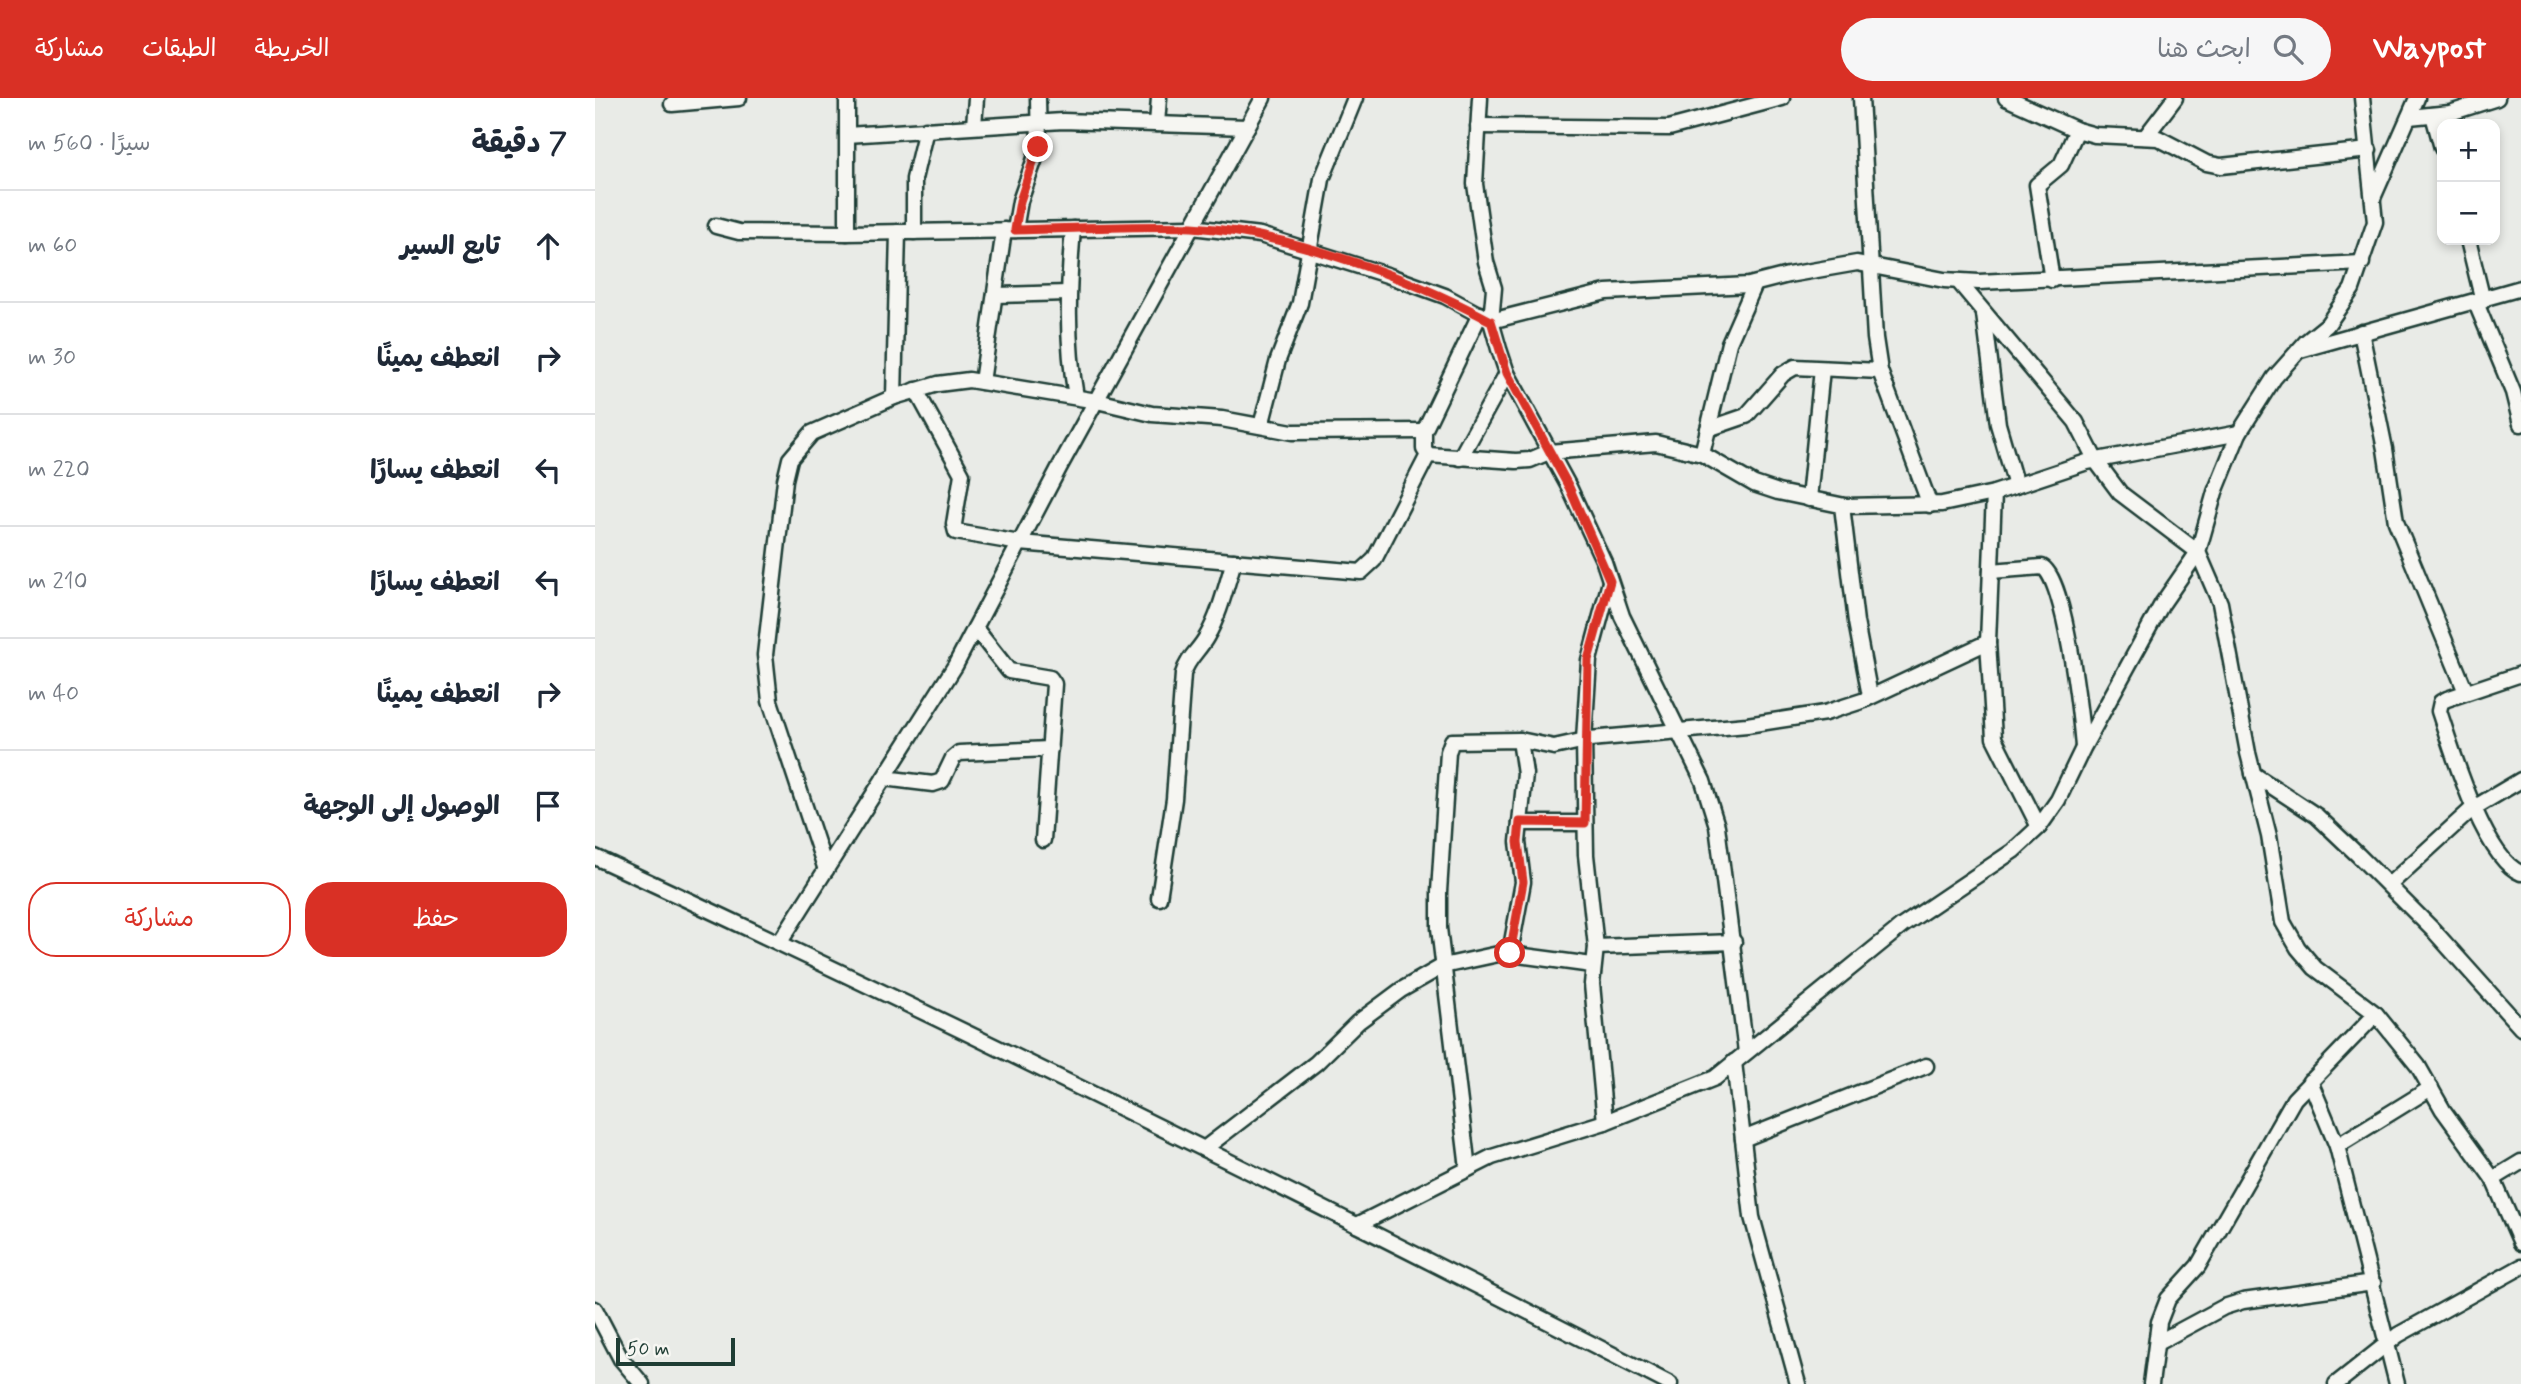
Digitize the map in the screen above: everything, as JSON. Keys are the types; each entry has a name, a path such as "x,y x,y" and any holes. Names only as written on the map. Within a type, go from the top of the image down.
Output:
{"street":[{"path":"672,104 739,98"},
{"path":"847,98 848,233"},
{"path":"974,126 976,98"},
{"path":"982,382 995,295 1010,230 1038,147 1038,98"},
{"path":"1157,124 1159,98"},
{"path":"780,942 975,628 1263,98"},
{"path":"1261,426 1278,360 1300,303 1312,251 1322,179 1355,98"},
{"path":"1428,455 1424,449 1424,431 1486,318 1494,288 1486,262 1475,184 1480,98"},
{"path":"1478,126 1669,128 1741,102 1782,98"},
{"path":"1861,98 1870,265 1880,371 1930,505"},
{"path":"2006,98 2077,130 2095,135 2146,136 2170,144 2206,163 2221,166 2369,150"},
{"path":"2146,136 2175,98"},
{"path":"1356,1224 1492,1157 1605,1122 1699,1087 1747,1052 1902,926 2013,851 2039,827 2058,800 2083,748 2162,604 2197,552 2215,492 2239,433 2274,378 2298,351 2327,325 2352,289 2375,222 2362,98"},
{"path":"2373,199 2417,98"},
{"path":"2409,117 2450,113 2497,98"},
{"path":"2433,115 2437,130"},
{"path":"847,135 1039,122 1247,127"},
{"path":"913,232 914,179 926,129"},
{"path":"2052,280 2037,185 2061,165 2077,130"},
{"path":"716,226 740,232 848,233 1192,227 1260,235 1433,292 1486,318 1606,292 1755,284 1787,275 1857,263 1958,281 2052,280 2362,263"},
{"path":"1073,229 1067,293 1068,349 1076,397"},
{"path":"894,397 898,232"},
{"path":"2469,245 2480,302 2513,391 2521,424"},
{"path":"1958,281 2076,422 2096,461 2120,493 2197,552 2220,603 2253,774 2269,836 2283,922 2298,948 2315,968 2376,1014 2418,1066 2493,1179 2521,1243"},
{"path":"1702,454 1729,342 1755,284"},
{"path":"2298,351 2480,302 2521,288"},
{"path":"995,295 1067,293"},
{"path":"1984,314 1998,424 2016,486"},
{"path":"1486,318 1507,373 1575,499 1610,581 1622,617 1703,781 1717,826 1747,1052"},
{"path":"2361,332 2385,449 2396,522 2466,692"},
{"path":"1708,429 1746,416 1783,374 1795,367 1880,371"},
{"path":"1809,499 1822,369"},
{"path":"1460,458 1507,373"},
{"path":"826,870 770,701 765,655 785,480 790,459 811,433 916,390 937,384 982,382 1076,397 1152,414 1222,419 1313,434 1424,431"},
{"path":"916,390 962,474 954,524 956,532 1020,543 1361,572 1374,560 1428,455"},
{"path":"1428,455 1516,461 1530,460 1549,452 1656,443 1702,454 1754,484 1809,499 1842,506 1930,505 1994,493 2096,461 2239,433"},
{"path":"1994,493 1988,642 1994,738 2039,827"},
{"path":"1842,506 1856,622 1870,696"},
{"path":"1159,898 1174,799 1183,674 1191,656 1203,643 1214,624 1234,561"},
{"path":"1991,571 2042,567 2051,575 2067,629 2083,748"},
{"path":"1605,1122 1592,965 1596,947 1585,823 1584,740 1588,660 1610,581"},
{"path":"975,628 1009,671 1053,680 1043,841"},
{"path":"1468,1168 1455,1043 1443,966 1439,892 1450,744 1457,740 1520,740 1554,747 1584,740 1825,713 1870,696 1988,642"},
{"path":"2521,674 2441,702 2439,710 2472,809 2511,867 2521,873"},
{"path":"1510,953 1523,882 1518,842 1525,774 1520,740"},
{"path":"884,778 933,784 942,781 953,758 959,753 1050,750"},
{"path":"2253,774 2317,816 2389,885 2521,1028"},
{"path":"2389,885 2472,809 2521,780"},
{"path":"1520,822 1585,823"},
{"path":"595,857 780,942 1204,1149 1670,1384"},
{"path":"1596,947 1734,942"},
{"path":"1204,1149 1316,1063 1358,1022 1401,990 1443,966 1510,953 1592,965"},
{"path":"2151,1384 2159,1322 2168,1299 2198,1266 2294,1099 2376,1014"},
{"path":"1734,1062 1752,1217 1798,1384"},
{"path":"1743,1139 1926,1066"},
{"path":"2310,1081 2337,1146 2397,1384"},
{"path":"2337,1146 2431,1088"},
{"path":"2493,1179 2521,1161"},
{"path":"2336,1384 2388,1343 2521,1267"},
{"path":"2157,1343 2224,1307 2243,1301 2373,1283"},
{"path":"595,1309 621,1359 642,1384"}],"route":[{"path":"1038,147 1020,201 1015,230 1192,227 1260,235 1445,296 1491,321 1507,373 1569,487 1610,581 1588,660 1584,740 1585,823 1520,822 1518,842 1523,882 1514,915 1510,953"}]}
